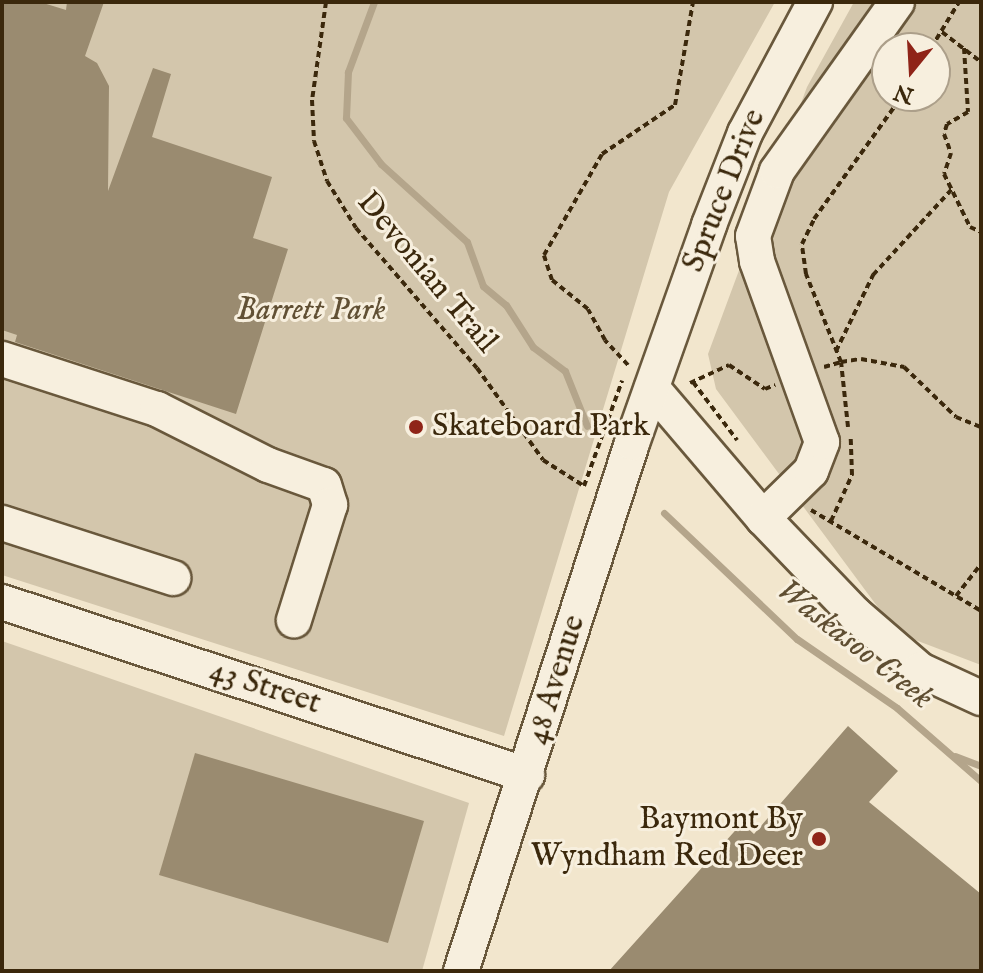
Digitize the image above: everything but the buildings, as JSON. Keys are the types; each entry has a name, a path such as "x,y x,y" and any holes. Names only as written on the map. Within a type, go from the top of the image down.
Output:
{"street":[{"name":"Spruce Drive","path":"652,388 745,133 815,2"},
{"path":"763,518 790,495 811,471 821,448 757,261 753,236 777,171 897,2"},
{"path":"2,359 157,409 268,465 324,485 330,505 294,620"},
{"name":"48 Avenue","path":"461,971 527,775 599,491 632,443 652,388"},
{"path":"652,388 763,518 855,614 920,670 981,698"},
{"path":"2,523 173,578"},
{"name":"43 Street","path":"2,602 527,775"}],"path":[{"name":"Devonian Trail","path":"326,2 311,118 321,164 337,202 383,263 477,368 543,460 599,491"},
{"path":"599,491 603,424 629,362 605,340 581,301 552,280 544,255 602,154 675,105 693,2"},
{"path":"941,32 959,2"},
{"path":"951,39 981,62"},
{"path":"964,48 968,112 947,124 944,134 951,153 944,174 970,227 981,232"},
{"path":"841,362 806,274 802,244 814,219 891,112"},
{"path":"835,352 873,275 952,189"},
{"path":"740,444 692,382 729,365 765,389 798,374 841,362 877,360 904,367 925,382 949,412 981,427"},
{"path":"790,495 981,611"},
{"path":"956,596 981,564"}],"green space":[{"name":"Barrett Park","path":"2,2 775,2 669,192 504,736 2,575"},
{"path":"854,2 981,2 981,665 897,633 716,389 708,354 807,87"},
{"path":"2,641 469,803 422,971 2,971"}],"waterway":[{"name":"Waskasoo Creek","path":"374,2 348,72 346,118 381,164 467,242 483,286 506,305 533,347 565,371 587,426"},
{"name":"Waskasoo Creek","path":"664,513 797,639 897,708 981,781"},
{"path":"955,756 981,766"}],"place":[{"name":"Skateboard Park","path":"416,427"},
{"name":"Baymont By Wyndham Red Deer","path":"819,839"}]}
